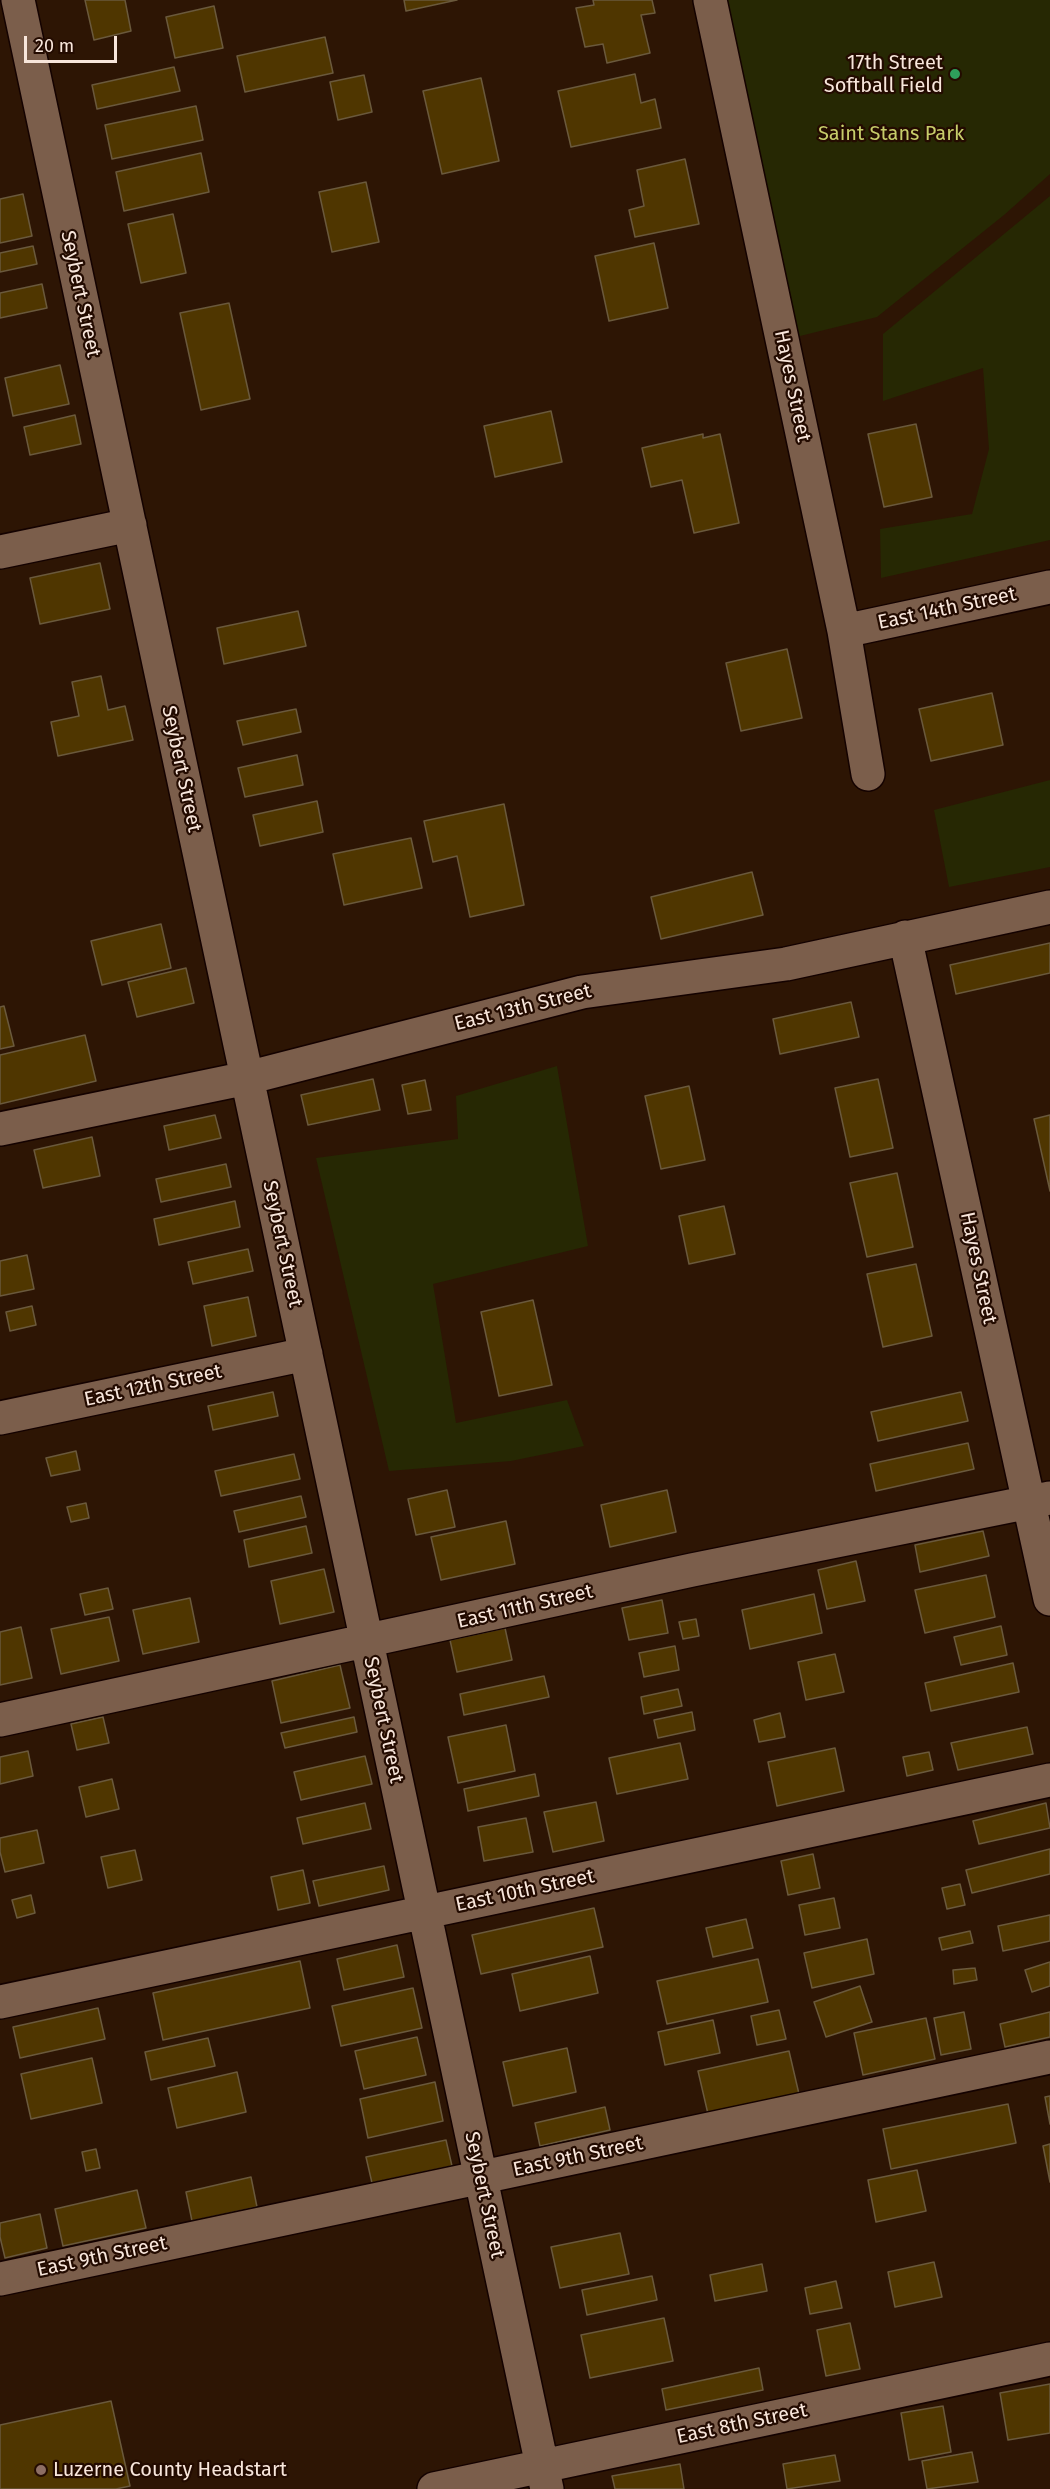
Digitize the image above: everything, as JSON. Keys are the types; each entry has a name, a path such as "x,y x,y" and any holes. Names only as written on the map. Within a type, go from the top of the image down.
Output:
{"street":[{"name":"Seybert Street","path":"18,0 544,2478"},
{"name":"Hayes Street","path":"710,0 844,631 868,774"},
{"path":"0,552 129,525"},
{"name":"East 14th Street","path":"844,631 1050,587"},
{"name":"East 13th Street","path":"0,1129 247,1078 582,992 786,964 1050,907"},
{"name":"Hayes Street","path":"905,937 1040,1501 1050,1599"},
{"name":"East 12th Street","path":"0,1418 306,1354"},
{"name":"East 11th Street","path":"0,1720 692,1570 1040,1501"},
{"name":"East 10th Street","path":"0,2002 1050,1780"},
{"name":"East 9th Street","path":"0,2279 1050,2057"},
{"name":"East 8th Street","path":"434,2489 544,2478 1050,2359"}],"green space":[{"name":"Saint Stans Park","path":"727,0 1050,0 1050,174 1004,215 877,317 796,337"},
{"path":"1050,196 1050,540 881,578 880,529 972,514 989,449 983,368 883,401 883,334"},
{"path":"1050,780 1050,867 949,887 934,810"},
{"path":"557,1066 588,1246 433,1284 456,1423 567,1400 584,1446 511,1461 389,1471 316,1158 458,1139 456,1096"}],"building":[{"path":"85,0 125,0 131,31 94,40"},
{"path":"404,0 457,0 406,11"},
{"path":"593,0 652,0 655,13 641,15 650,53 607,63 603,44 585,47 576,8 594,5"},
{"path":"214,6 223,48 175,58 166,17"},
{"path":"325,37 333,73 245,92 237,56"},
{"path":"174,67 180,91 97,109 92,85"},
{"path":"635,74 641,103 655,99 661,128 571,147 558,91"},
{"path":"364,75 372,112 338,120 330,82"},
{"path":"481,78 499,161 442,174 423,91"},
{"path":"196,106 203,140 112,159 105,125"},
{"path":"201,153 209,192 124,211 116,172"},
{"path":"685,159 699,224 635,237 629,210 644,206 637,170"},
{"path":"366,182 379,242 332,252 319,192"},
{"path":"23,194 32,236 0,243 0,199"},
{"path":"173,214 186,273 141,283 128,224"},
{"path":"654,243 668,308 609,321 595,256"},
{"path":"33,246 37,264 0,272 0,253"},
{"path":"42,284 47,308 0,318 0,293"},
{"path":"229,303 250,399 201,410 180,313"},
{"path":"60,365 69,404 13,416 5,378"},
{"path":"551,411 562,462 495,477 484,426"},
{"path":"75,415 81,444 30,455 24,427"},
{"path":"916,424 932,497 884,507 868,434"},
{"path":"703,434 703,438 720,434 739,523 694,533 682,480 651,487 642,448"},
{"path":"100,563 110,609 40,624 30,578"},
{"path":"298,611 306,646 224,664 217,628"},
{"path":"787,649 802,718 741,731 726,663"},
{"path":"101,676 108,710 125,706 133,740 58,756 51,722 79,716 72,682"},
{"path":"992,693 1003,745 931,761 919,709"},
{"path":"296,709 301,732 243,745 237,721"},
{"path":"297,755 303,785 245,797 238,768"},
{"path":"317,801 323,832 260,846 253,815"},
{"path":"504,804 524,905 470,917 457,856 433,862 424,821"},
{"path":"411,838 422,888 344,905 333,854"},
{"path":"752,872 763,915 661,939 651,897"},
{"path":"161,924 171,968 102,985 91,941"},
{"path":"1050,943 1050,973 956,994 950,965"},
{"path":"186,968 194,1003 137,1017 128,982"},
{"path":"851,1002 859,1037 780,1054 773,1019"},
{"path":"4,1006 14,1046 0,1049 0,1007"},
{"path":"85,1035 96,1081 0,1104 0,1055"},
{"path":"373,1079 380,1110 308,1125 301,1095"},
{"path":"878,1079 893,1148 850,1157 835,1088"},
{"path":"425,1080 431,1110 408,1114 402,1085"},
{"path":"689,1086 705,1160 661,1169 645,1096"},
{"path":"215,1115 221,1138 169,1150 164,1126"},
{"path":"1050,1115 1050,1191 1034,1119"},
{"path":"92,1137 100,1176 43,1188 34,1150"},
{"path":"226,1164 231,1187 161,1202 156,1179"},
{"path":"897,1173 913,1247 867,1257 850,1183"},
{"path":"235,1201 240,1227 159,1245 154,1219"},
{"path":"724,1206 735,1254 689,1264 679,1216"},
{"path":"248,1249 253,1271 193,1284 188,1262"},
{"path":"27,1255 34,1289 0,1296 0,1261"},
{"path":"916,1264 932,1336 883,1347 867,1274"},
{"path":"248,1297 256,1336 212,1346 204,1306"},
{"path":"533,1300 552,1385 499,1396 481,1312"},
{"path":"32,1306 36,1325 10,1331 6,1312"},
{"path":"273,1392 278,1416 213,1430 208,1406"},
{"path":"961,1392 968,1421 878,1441 871,1412"},
{"path":"968,1443 974,1469 876,1491 870,1464"},
{"path":"76,1451 80,1470 51,1476 46,1458"},
{"path":"294,1454 300,1479 221,1496 215,1471"},
{"path":"447,1490 455,1527 416,1535 408,1499"},
{"path":"667,1490 676,1532 610,1547 601,1505"},
{"path":"301,1496 306,1517 239,1532 234,1511"},
{"path":"86,1503 89,1518 71,1522 67,1507"},
{"path":"506,1521 515,1564 441,1580 431,1537"},
{"path":"306,1526 312,1553 249,1567 244,1540"},
{"path":"983,1531 989,1556 920,1572 915,1545"},
{"path":"856,1561 865,1601 827,1609 818,1570"},
{"path":"324,1569 334,1612 280,1624 271,1581"},
{"path":"986,1575 995,1617 925,1633 915,1590"},
{"path":"108,1588 113,1609 85,1615 80,1594"},
{"path":"814,1594 822,1633 750,1649 742,1610"},
{"path":"190,1598 199,1642 143,1654 133,1610"},
{"path":"662,1600 668,1633 629,1640 622,1608"},
{"path":"109,1617 119,1661 61,1674 51,1629"},
{"path":"696,1619 699,1636 683,1639 679,1622"},
{"path":"1001,1626 1007,1655 961,1665 954,1637"},
{"path":"21,1627 32,1678 0,1685 0,1632"},
{"path":"505,1628 512,1660 457,1672 450,1640"},
{"path":"675,1646 679,1670 644,1677 639,1653"},
{"path":"835,1654 844,1692 806,1700 798,1662"},
{"path":"1013,1663 1019,1692 931,1711 925,1683"},
{"path":"340,1665 350,1708 281,1723 272,1681"},
{"path":"544,1676 549,1697 464,1715 460,1694"},
{"path":"678,1689 682,1706 644,1714 641,1697"},
{"path":"692,1712 695,1730 658,1738 654,1720"},
{"path":"780,1713 785,1737 759,1742 754,1720"},
{"path":"103,1717 109,1743 77,1750 71,1724"},
{"path":"354,1717 357,1732 285,1748 281,1733"},
{"path":"506,1725 515,1771 458,1783 448,1737"},
{"path":"1027,1727 1033,1754 958,1770 951,1743"},
{"path":"680,1743 688,1779 617,1794 609,1758"},
{"path":"835,1748 844,1791 777,1806 768,1762"},
{"path":"28,1751 33,1776 0,1784 0,1757"},
{"path":"929,1752 933,1770 907,1776 903,1757"},
{"path":"365,1756 372,1784 301,1800 294,1772"},
{"path":"535,1774 539,1796 468,1811 464,1789"},
{"path":"112,1779 119,1809 86,1817 79,1787"},
{"path":"596,1802 604,1841 553,1852 544,1812"},
{"path":"365,1803 371,1829 303,1844 297,1818"},
{"path":"1046,1803 1050,1828 979,1844 973,1821"},
{"path":"526,1818 533,1852 484,1861 478,1827"},
{"path":"37,1830 44,1863 5,1872 0,1852 0,1838"},
{"path":"1050,1849 1050,1874 972,1893 966,1870"},
{"path":"135,1850 142,1880 108,1888 101,1857"},
{"path":"813,1854 820,1888 788,1895 781,1861"},
{"path":"384,1866 389,1890 319,1906 313,1881"},
{"path":"303,1870 310,1903 278,1910 271,1877"},
{"path":"960,1884 965,1905 947,1909 942,1888"},
{"path":"31,1895 35,1913 17,1918 12,1900"},
{"path":"834,1898 840,1928 805,1935 799,1905"},
{"path":"594,1908 603,1947 481,1974 472,1935"},
{"path":"1050,1915 1050,1941 1003,1951 998,1926"},
{"path":"746,1919 753,1948 713,1957 706,1928"},
{"path":"970,1931 973,1943 942,1950 939,1938"},
{"path":"867,1939 874,1974 812,1988 804,1953"},
{"path":"397,1945 404,1977 344,1990 337,1959"},
{"path":"590,1956 598,1993 520,2011 512,1974"},
{"path":"758,1959 768,2002 667,2024 657,1981"},
{"path":"300,1961 310,2008 163,2040 153,1993"},
{"path":"1050,1962 1050,1986 1032,1992 1025,1970"},
{"path":"975,1968 977,1980 954,1984 953,1970"},
{"path":"860,1986 872,2022 826,2037 814,2002"},
{"path":"413,1988 422,2028 341,2046 332,2006"},
{"path":"98,2008 105,2039 20,2058 13,2027"},
{"path":"779,2010 786,2039 757,2045 751,2016"},
{"path":"964,2012 971,2049 941,2055 934,2018"},
{"path":"1050,2012 1050,2037 1005,2047 1000,2024"},
{"path":"926,2018 935,2059 863,2075 854,2033"},
{"path":"713,2020 720,2053 665,2065 658,2032"},
{"path":"417,2037 426,2075 364,2089 355,2051"},
{"path":"208,2038 215,2066 151,2080 145,2052"},
{"path":"567,2048 576,2092 513,2106 503,2062"},
{"path":"789,2051 799,2094 708,2114 698,2071"},
{"path":"92,2058 102,2103 31,2119 21,2074"},
{"path":"237,2072 246,2112 177,2128 168,2088"},
{"path":"435,2082 443,2121 368,2138 360,2099"},
{"path":"1050,2096 1050,2124 1045,2097"},
{"path":"1008,2104 1016,2143 891,2169 883,2129"},
{"path":"605,2107 610,2130 540,2146 535,2123"},
{"path":"446,2140 452,2166 372,2183 366,2157"},
{"path":"1050,2144 1050,2182 1043,2146"},
{"path":"96,2149 100,2168 86,2171 82,2152"},
{"path":"917,2170 926,2211 876,2222 868,2180"},
{"path":"251,2177 257,2207 192,2221 186,2192"},
{"path":"137,2190 146,2228 63,2246 55,2209"},
{"path":"40,2214 47,2248 5,2258 0,2237 0,2223"},
{"path":"620,2233 629,2274 560,2288 551,2247"},
{"path":"934,2262 942,2297 895,2307 888,2272"},
{"path":"762,2264 767,2291 715,2301 710,2275"},
{"path":"652,2276 657,2300 587,2315 582,2290"},
{"path":"836,2281 842,2308 810,2314 805,2288"},
{"path":"664,2318 673,2361 590,2378 581,2335"},
{"path":"850,2323 860,2369 826,2376 817,2330"},
{"path":"759,2368 763,2390 666,2410 662,2389"},
{"path":"1050,2384 1050,2433 1008,2440 1000,2393"},
{"path":"111,2401 130,2486 116,2489 0,2489 0,2425"},
{"path":"943,2406 951,2452 909,2460 901,2413"},
{"path":"972,2452 978,2482 927,2489 922,2461"},
{"path":"835,2455 840,2481 787,2489 783,2464"},
{"path":"680,2464 684,2489 615,2489 612,2476"}],"place":[{"name":"17th Street Softball Field","path":"955,74"},
{"name":"Luzerne County Headstart","path":"41,2470"}]}
